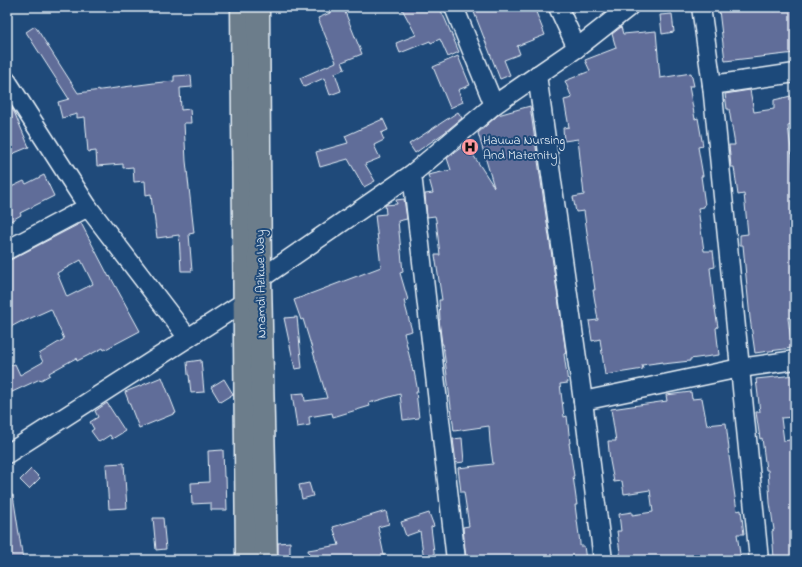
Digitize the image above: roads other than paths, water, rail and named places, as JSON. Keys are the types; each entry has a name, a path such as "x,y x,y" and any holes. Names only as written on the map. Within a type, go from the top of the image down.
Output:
{"highway":[{"name":"Nnamdi Azikwe Way","path":"242,7 247,560"},
{"name":"Nnamdi Azikwe Way","path":"258,7 260,279 266,560"}],"street":[{"path":"454,7 494,105"},
{"path":"558,7 577,48"},
{"path":"260,279 412,174 494,105 577,48 628,7"},
{"path":"701,7 712,85 759,560"},
{"path":"712,85 795,73"},
{"path":"538,75 583,401 603,560"},
{"path":"7,81 88,207 188,338"},
{"path":"412,174 456,560"},
{"path":"7,250 88,207"},
{"path":"7,454 244,302"},
{"path":"583,401 740,368 795,360"}],"place":[{"name":"Hauwa Nursing And Maternity","path":"470,147"}]}
